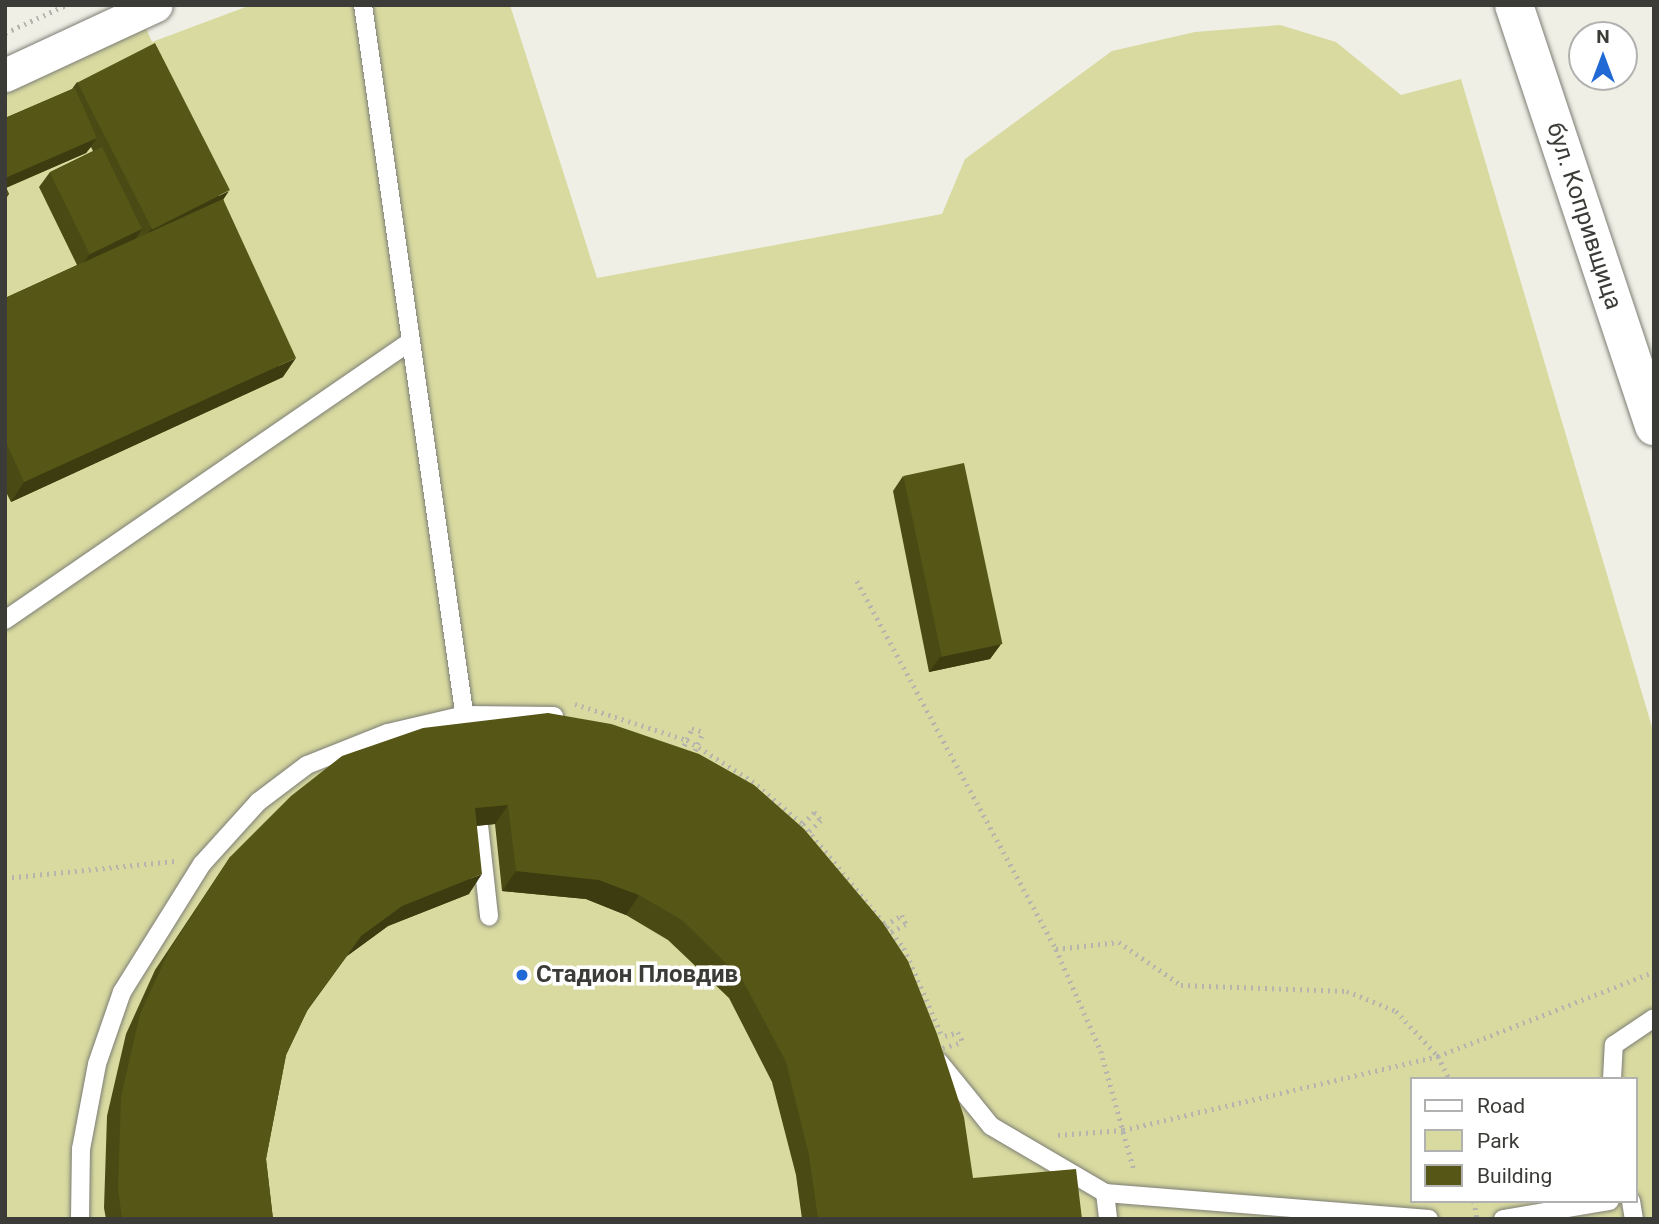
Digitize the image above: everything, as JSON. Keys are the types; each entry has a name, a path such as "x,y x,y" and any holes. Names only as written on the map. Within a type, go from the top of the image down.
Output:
{"main road":[{"name":"бул. Копривщица","path":"1514,5 1654,426"}],"street":[{"path":"5,75 156,5"}],"lane":[{"path":"363,5 467,736"},
{"path":"5,620 410,342"},
{"path":"80,1219 81,1149 97,1064 122,992 202,864 258,802 307,765 388,733 465,715 571,719"},
{"path":"479,825 489,916"},
{"path":"1612,1077 1614,1045 1654,1018"},
{"path":"925,1047 991,1126 1105,1193 1429,1219"},
{"path":"1105,1193 1108,1219"},
{"path":"1503,1219 1597,1203"}],"path":[{"path":"5,33 66,5"},
{"path":"857,581 1056,949 1101,1051 1140,1194"},
{"path":"560,701 687,740 752,781 803,824 887,923 915,968 951,1061"},
{"path":"681,753 692,728 703,732 690,763"},
{"path":"796,832 814,812 821,820 801,839"},
{"path":"5,878 131,860 202,864"},
{"path":"875,931 902,915 906,924 882,936"},
{"path":"1056,949 1119,942 1181,985 1347,991 1395,1011 1438,1056 1448,1077"},
{"path":"1046,1136 1123,1130 1438,1056 1654,972"},
{"path":"925,1047 962,1042 958,1032"}],"green space":[{"path":"251,5 510,5 597,278 942,214 965,159 1112,51 1195,32 1280,25 1336,42 1401,95 1461,79 1654,734 1654,1219 5,1219 5,90 145,26 152,42"}],"building":[{"path":"155,43 230,190 152,230 77,82"},
{"path":"75,88 97,138 5,178 5,118"},
{"path":"102,147 142,229 90,254 50,172"},
{"path":"223,199 296,358 24,482 5,440 5,298"},
{"path":"964,463 1002,644 942,657 903,476"},
{"name":"Стадион Пловдив","path":"548,713 611,724 699,754 754,785 804,829 883,923 908,961 937,1034 964,1117 973,1178 1076,1169 1082,1219 818,1219 809,1155 786,1062 742,979 682,920 639,895 599,880 516,871 508,805 475,808 482,874 402,906 361,936 308,1009 286,1055 266,1159 273,1219 122,1219 118,1189 121,1097 140,1014 169,951 230,857 291,796 342,756 423,728"}],"place":[{"name":"Стадион Пловдив","path":"522,975"}]}
